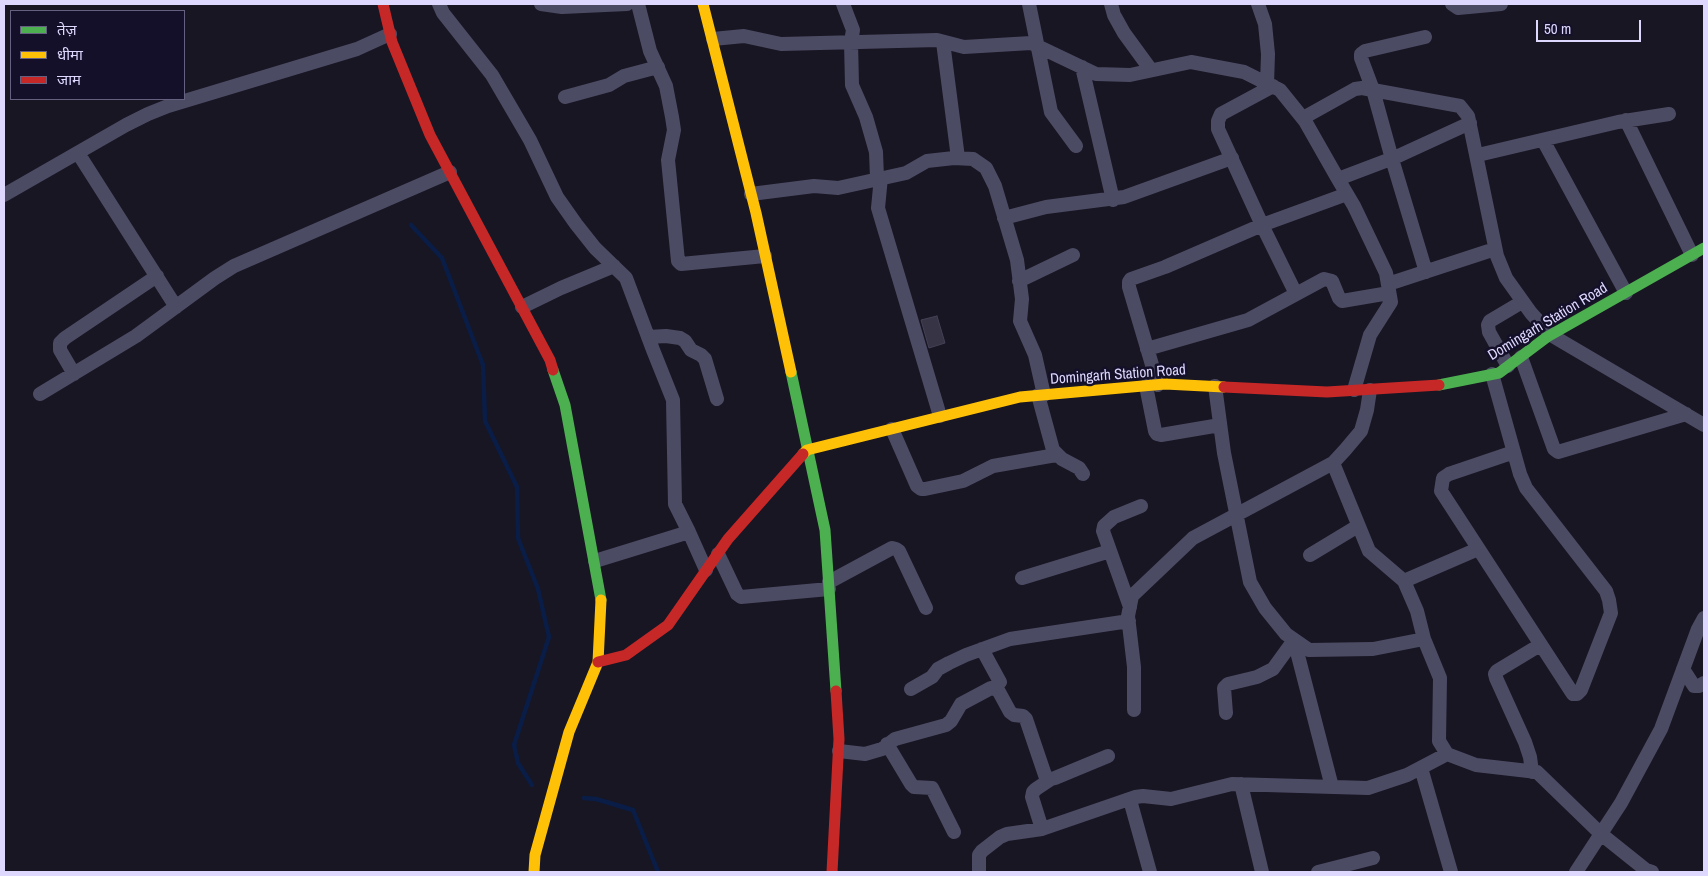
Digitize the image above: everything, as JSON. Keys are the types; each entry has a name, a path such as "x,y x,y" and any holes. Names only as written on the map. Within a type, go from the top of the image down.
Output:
{"street":[{"path":"383,4 390,34 430,135 550,360 564,405 595,561 602,604 598,662 569,732 535,855 534,872"},
{"path":"439,4 443,13 492,75 530,140 556,197 595,248 626,278 674,400 675,504 690,532 706,570"},
{"path":"541,4 627,4"},
{"path":"638,4 648,44 666,86 674,130 668,160 678,262 681,264 765,256"},
{"path":"703,4 751,194 825,530 839,739 832,872"},
{"path":"843,4 853,30 850,42 852,85 866,117 876,152 879,178 878,208 940,416"},
{"path":"1029,4 1052,112 1076,146"},
{"path":"1111,4 1114,15 1124,33 1150,70"},
{"path":"1258,4 1265,24 1270,85"},
{"path":"1452,4 1458,8 1502,4"},
{"path":"4,196 126,125 168,106 358,49 390,34"},
{"path":"713,39 744,36 781,44 937,40 964,47 1031,43 1096,74 1130,75 1191,62 1244,72 1280,90 1303,118 1347,194 1386,273 1391,302 1370,335 1354,390"},
{"path":"1425,37 1365,51 1361,54 1361,58 1373,90 1426,272"},
{"path":"943,42 958,158"},
{"path":"565,97 603,87 624,76 658,67"},
{"path":"1082,68 1113,200"},
{"path":"1270,85 1221,114 1218,128 1296,294"},
{"path":"1303,118 1355,89 1362,88 1460,106 1466,110 1478,155 1495,248 1506,278 1522,302 1551,335 1704,425"},
{"path":"1478,155 1626,120 1669,114"},
{"path":"1626,120 1698,251"},
{"path":"1338,179 1392,159 1470,123"},
{"path":"1542,140 1626,292"},
{"path":"78,153 176,307"},
{"path":"751,194 814,186 838,188 906,173 927,161 958,158 973,159 986,168 995,186 1016,260 1022,299 1020,321 1035,355 1041,395 1053,450 1056,455 1080,468 1083,474"},
{"path":"1004,218 1046,207 1113,200 1144,191 1232,158"},
{"path":"40,394 136,336 215,278 246,259 450,172"},
{"path":"1220,425 1161,435 1155,431 1147,349 1129,288 1129,282 1131,279 1165,267 1262,225 1347,194"},
{"path":"1147,349 1248,320 1324,279 1332,282 1339,298 1346,302 1495,248"},
{"name":"Domingarh Station Road","path":"807,450 1020,397 1152,385 1215,386 1327,392 1370,390 1435,386 1499,373 1551,335 1698,251"},
{"path":"1020,281 1072,255"},
{"path":"522,307 560,288 614,266"},
{"path":"74,374 60,350 60,343 157,276"},
{"path":"1508,366 1489,332 1488,325 1490,321 1522,302"},
{"path":"648,337 666,336 680,338 685,341 691,350 702,355 705,359 717,399"},
{"path":"1521,357 1554,449 1558,452 1686,414"},
{"path":"1492,374 1514,452 1520,474 1526,488 1606,591 1610,600 1611,613 1581,690 1577,694 1573,694 1540,645 1441,491 1444,478 1449,474 1514,452"},
{"path":"1215,386 1224,453 1250,582 1266,608 1286,634 1309,650 1373,649 1424,639"},
{"path":"1129,614 1132,596 1193,538 1333,463 1361,431 1370,390"},
{"path":"892,429 917,486 925,490 958,482 993,466 1056,455"},
{"path":"598,662 626,655 668,625 728,538 807,450"},
{"path":"1333,463 1369,551 1404,580 1417,611 1424,639 1440,678 1439,741 1447,754 1476,765 1537,772 1601,834 1646,870 1652,872"},
{"path":"1134,710 1134,667 1129,614 1103,531 1104,526 1114,517 1141,506"},
{"path":"1310,555 1358,526"},
{"path":"595,561 690,532"},
{"path":"718,554 740,597 829,585 892,548 896,549 899,551 926,608"},
{"path":"1404,580 1478,549"},
{"path":"1022,578 1110,551"},
{"path":"911,689 932,677 938,669 966,655 1010,639 1129,614"},
{"path":"1576,872 1621,803 1661,729 1698,629 1704,618"},
{"path":"1226,713 1224,688 1228,684 1266,673 1273,669 1294,640"},
{"path":"1294,640 1332,787"},
{"path":"1532,772 1525,742 1495,674 1540,645"},
{"path":"982,649 1000,682"},
{"path":"1683,669 1694,686 1704,683"},
{"path":"839,751 865,754 882,749 895,739 946,725 951,722 961,704 991,688 995,688 1010,712 1014,715 1023,716 1026,719 1046,778 1051,779"},
{"path":"888,744 911,784 914,787 932,788 954,832"},
{"path":"979,872 979,855 994,841 1006,834 1042,829 1143,796 1171,799 1225,785 1241,784 1368,788 1406,775 1447,754"},
{"path":"1042,829 1032,797 1033,792 1051,779 1108,756"},
{"path":"1421,768 1451,872"},
{"path":"1241,784 1262,872"},
{"path":"1130,800 1150,872"},
{"path":"1318,872 1373,858"}],"building":[{"path":"937,316 945,343 929,348 921,320"}],"waterway":[{"path":"411,225 442,258 483,365 485,421 517,487 518,538 538,589 549,637 514,745 518,763 532,785"},
{"path":"584,798 596,799 633,810 658,872"}],"traffic: fast":[{"path":"1439,385 1499,373 1547,337 1704,248"},
{"path":"553,370 565,405 601,600"},
{"path":"791,372 825,530 836,691"}],"traffic: slow":[{"path":"703,4 756,213 791,372"},
{"path":"803,454 807,450 1020,397 1165,384 1224,387"},
{"path":"534,872 535,855 569,732 598,662 601,600"}],"traffic: jam":[{"path":"383,4 392,42 430,135 550,360 553,370"},
{"path":"1224,387 1327,392 1439,385"},
{"path":"598,662 626,655 668,625 728,539 803,454"},
{"path":"832,872 839,739 836,691"}]}
